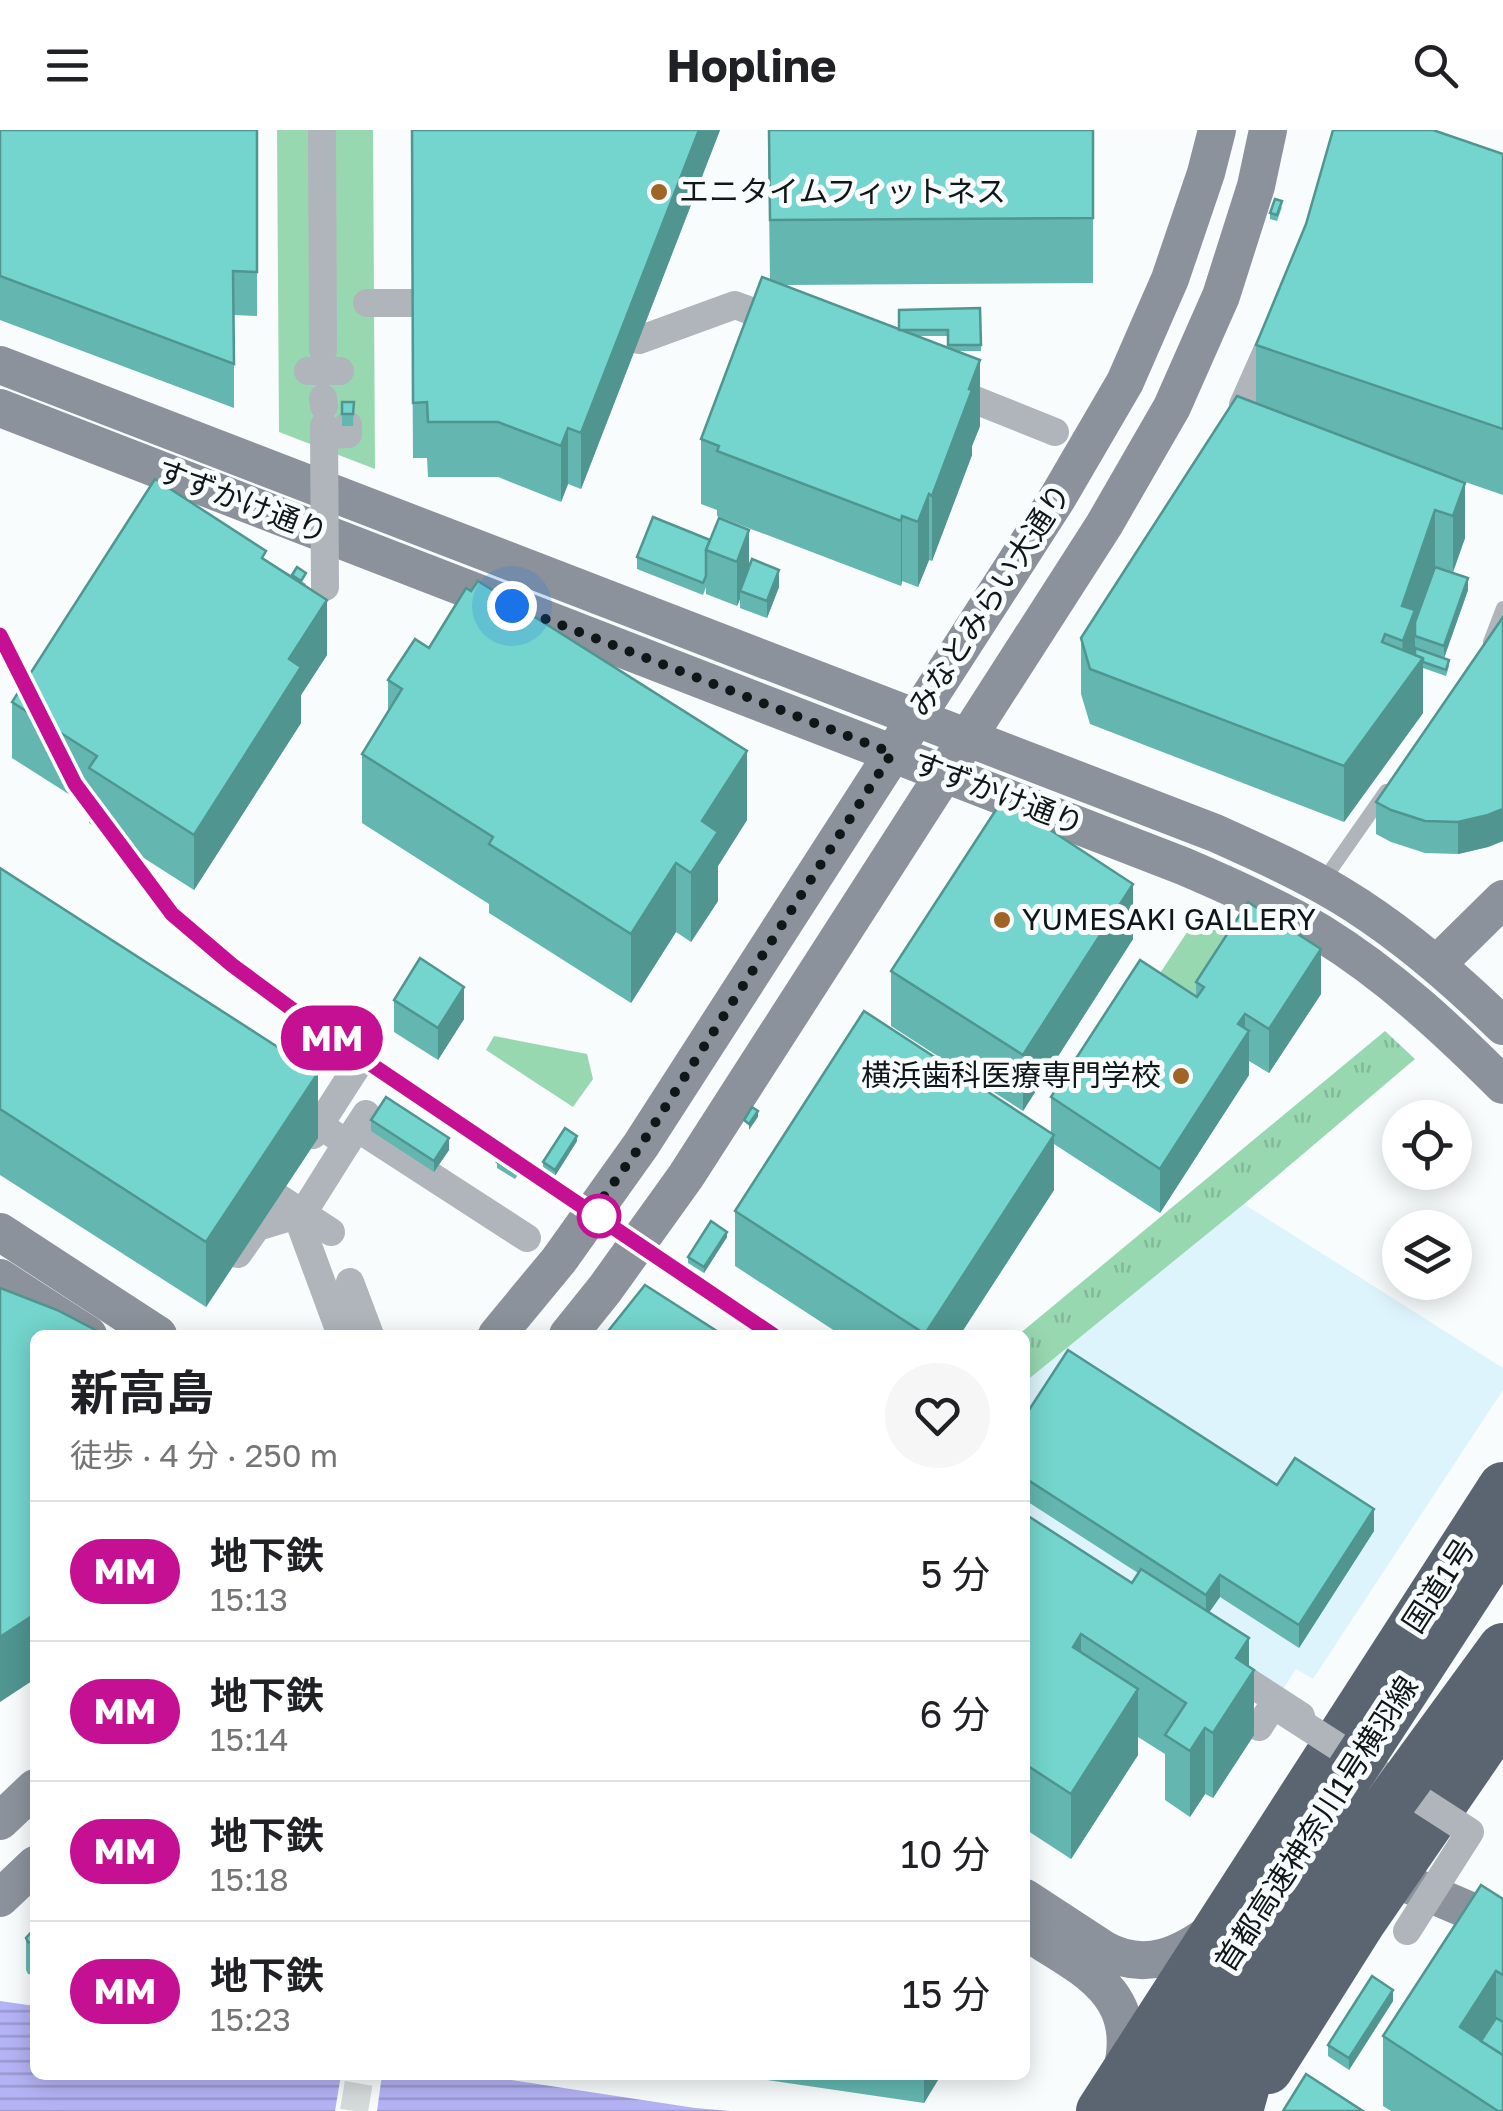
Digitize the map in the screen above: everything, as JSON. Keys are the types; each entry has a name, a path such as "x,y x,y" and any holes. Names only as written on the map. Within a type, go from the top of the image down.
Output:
{"highway":[{"name":"国道1号","path":"1117,2101 1146,2038 1503,1487"},
{"name":"首都高速神奈川1号横羽線","path":"1117,2101 1503,1538"},
{"name":"国道1号","path":"1146,2038 1282,1895 1503,1561"},
{"path":"1160,2111 1503,1590"},
{"path":"1239,2111 1262,2024 1294,1940 1318,1896 1503,1617"},
{"path":"1186,2111 1368,1833 1503,1648"},
{"path":"1212,2111 1343,1904 1503,1672"},
{"path":"1239,2111 1362,1920 1503,1715"}],"street":[{"path":"314,594 326,390 322,130"},
{"name":"みなとみらい大通り","path":"501,1330 559,1260 641,1145 1058,496 1125,382 1170,279 1217,130"},
{"name":"みなとみらい大通り","path":"572,1330 686,1176 1104,525 1172,407 1221,296 1256,186 1268,130"},
{"path":"367,302 412,304"},
{"path":"639,340 735,305 800,330"},
{"path":"1243,405 1279,321"},
{"name":"すずかけ通り","path":"0,365 1215,833 1321,884 1388,928 1437,964 1503,1026"},
{"path":"928,381 1055,432"},
{"name":"すずかけ通り","path":"0,408 1254,897 1320,933 1411,998 1503,1085"},
{"path":"1388,928 1419,935 1464,931 1490,912"},
{"path":"1437,964 1490,912"},
{"path":"227,1271 356,1068"},
{"path":"339,1330 296,1213 278,1113 357,1128 527,1238"},
{"path":"289,1179 357,1128"},
{"path":"289,1179 331,1232"},
{"path":"0,1232 150,1330"},
{"path":"0,1278 80,1330"},
{"path":"350,1282 367,1319"},
{"path":"1206,1655 1470,1832 1407,1931"},
{"path":"1254,1724 1259,1727 1273,1705 1286,1709"},
{"path":"0,1821 30,1793"},
{"path":"0,1898 30,1870"},
{"path":"1392,1877 1503,1925"},
{"path":"1030,1902 1096,1960 1102,1982 1121,2010 1125,2062 1117,2101"},
{"path":"1030,1933 1096,1960 1115,1956 1155,1960 1178,1953 1218,1928"}],"lane":[{"path":"1478,660 1490,644 1503,608"},
{"path":"1321,884 1398,774"}],"shaded area":[{"path":"1244,1204 1382,1291 1382,1300 1396,1300 1503,1368 1503,1390 1313,1679 1296,1669 1282,1691 1030,1528 1030,1378"}],"green space":[{"path":"277,130 373,130 375,469 279,432"},
{"path":"1199,914 1242,943 1191,1022 1147,993"},
{"path":"1385,1031 1415,1059 1030,1378 1030,1330 1024,1330"},
{"path":"494,1036 587,1054 593,1079 573,1107 486,1050"}],"water":[{"path":"0,2001 30,2005 30,2080 512,2080 730,2111 0,2111"}],"pier":[{"path":"340,2080 381,2080 377,2111 335,2111"}],"building":[{"path":"0,130 257,130 257,272 233,271 234,364 0,276"},
{"path":"412,130 699,130 581,433 568,428 561,446 498,422 428,422 427,402 413,403"},
{"path":"769,130 1093,130 1093,218 770,220"},
{"path":"1333,130 1433,130 1503,154 1503,429 1256,345 1306,224"},
{"path":"1275,199 1282,201 1277,215 1270,213"},
{"path":"762,277 980,360 932,496 929,494 918,522 902,516 901,521 717,451 719,446 701,439"},
{"path":"980,308 981,345 948,345 948,330 899,330 899,310"},
{"path":"1237,396 1465,483 1453,516 1435,510 1402,606 1415,610 1403,641 1385,634 1382,642 1423,658 1344,766 1090,669 1081,638"},
{"path":"342,402 354,402 353,414 342,414"},
{"path":"155,479 266,551 262,558 327,600 289,659 301,667 194,835 89,768 97,756 12,702"},
{"path":"653,517 710,540 703,583 637,557"},
{"path":"719,518 749,530 737,562 706,550"},
{"path":"752,559 779,570 767,601 740,591"},
{"path":"297,567 306,573 301,581 292,575"},
{"path":"1435,567 1468,578 1444,646 1415,636 1415,622"},
{"path":"478,581 747,751 702,821 718,832 691,873 676,863 631,934 489,844 493,837 362,754 402,689 388,680 415,639 429,648 466,588 471,591"},
{"path":"1503,617 1503,809 1458,822 1425,821 1376,802"},
{"path":"1415,648 1449,660 1446,670 1423,662 1423,658 1415,655"},
{"path":"1003,799 1133,884 1023,1055 891,971"},
{"path":"0,868 318,1073 206,1242 0,1109"},
{"path":"1248,902 1321,949 1269,1029 1245,1014 1238,1024 1249,1031 1160,1169 1051,1097 1140,960 1197,997 1204,987 1196,982"},
{"path":"420,958 464,987 438,1028 394,1000"},
{"path":"864,1011 1054,1135 928,1330 919,1330 735,1211"},
{"path":"386,1097 449,1138 434,1161 371,1120"},
{"path":"752,1107 758,1111 749,1124 744,1120"},
{"path":"565,1128 577,1136 555,1170 543,1162"},
{"path":"504,1151 522,1163 515,1173 497,1162"},
{"path":"711,1221 727,1232 704,1267 688,1257"},
{"path":"645,1285 715,1330 609,1330"},
{"path":"714,1286 725,1293 717,1305 707,1298"},
{"path":"0,1288 95,1330 30,1330 30,1617 0,1637"},
{"path":"1068,1350 1277,1485 1295,1458 1374,1509 1299,1625 1220,1575 1206,1595 1030,1481 1030,1408"},
{"path":"1030,1517 1132,1583 1141,1569 1249,1638 1236,1658 1254,1670 1213,1733 1205,1728 1190,1751 1165,1735 1186,1703 1081,1634 1073,1647 1138,1689 1071,1794 1030,1767"},
{"path":"1481,1885 1503,1899 1503,1975 1496,1971 1460,2027 1503,2055 1503,2111 1383,2036"},
{"path":"1372,1976 1393,1990 1349,2058 1328,2045"},
{"path":"1496,2018 1503,2022 1503,2055 1481,2041"},
{"path":"1306,2074 1363,2111 1283,2111"}],"tunnel":[{"path":"354,2111 359,2080"}],"metro line":[{"name":"MM","path":"0,635 75,784 172,914 232,965 323,1032 766,1330"}],"place":[{"name":"エニタイムフィットネス","path":"659,192"},
{"name":"YUMESAKI GALLERY","path":"1002,920"},
{"name":"横浜歯科医療専門学校","path":"1181,1076"}],"route":[{"path":"512,606 892,753 641,1145 600,1202 599,1216"}]}
